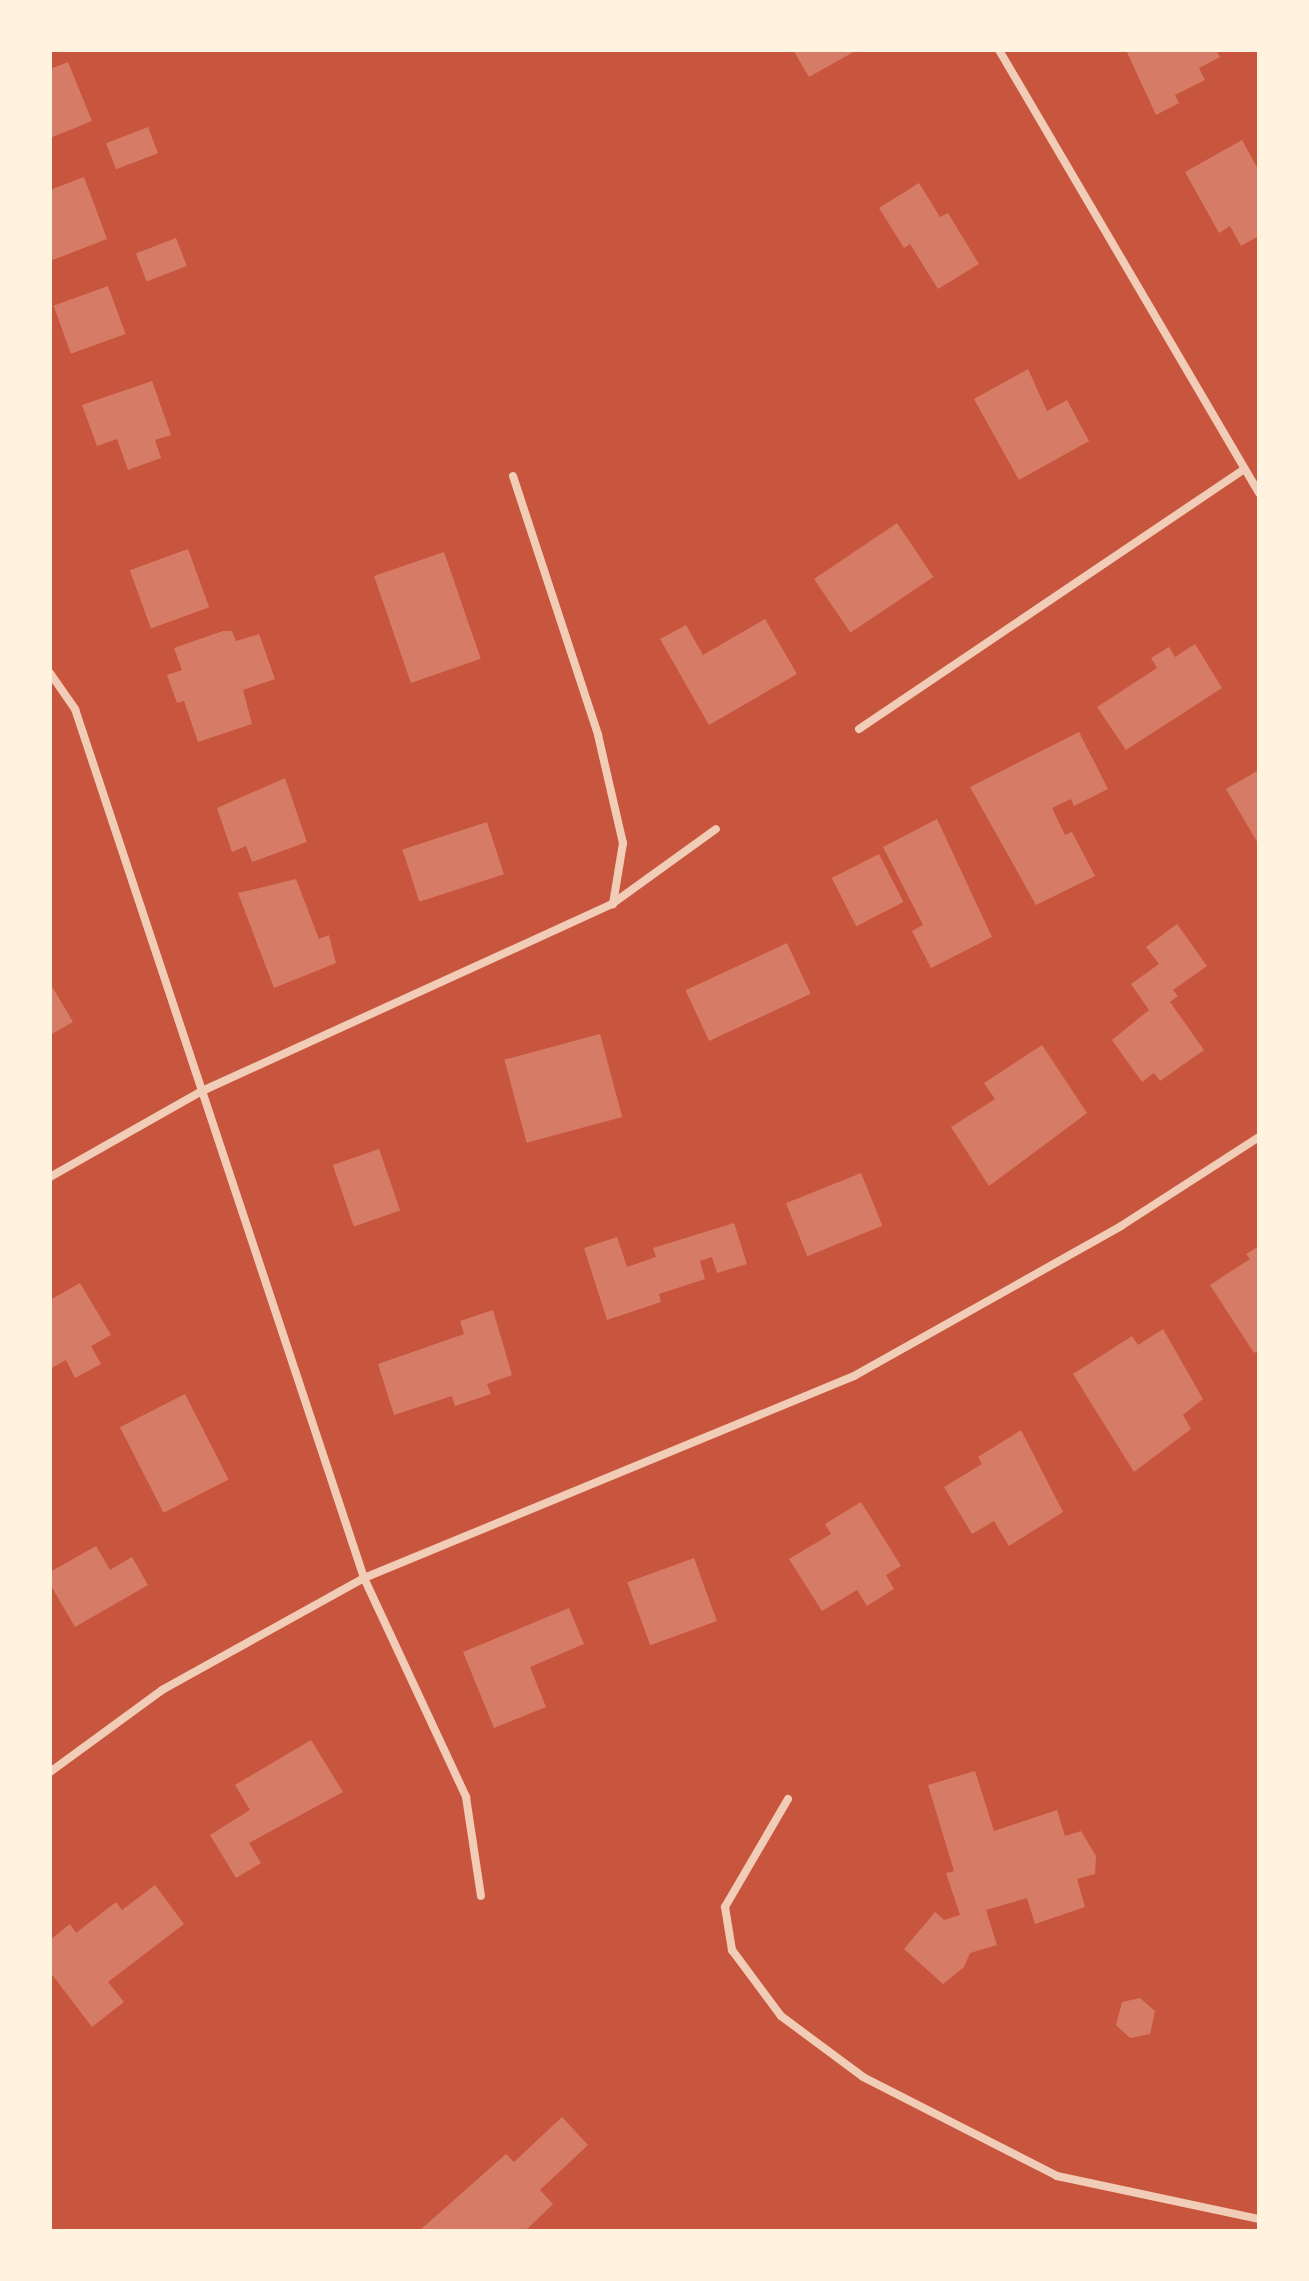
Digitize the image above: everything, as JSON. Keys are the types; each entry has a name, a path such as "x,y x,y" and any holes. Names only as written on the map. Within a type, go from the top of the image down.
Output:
{"street":[{"path":"999,50 1259,493"},
{"path":"859,729 1245,469"},
{"path":"513,476 598,735 623,843 612,904"},
{"path":"50,673 75,709 364,1578 466,1797 481,1896"},
{"path":"50,1177 202,1091 612,904 716,829"},
{"path":"50,1772 162,1690 364,1578 854,1376 1121,1226 1259,1137"},
{"path":"788,1799 725,1907 732,1950 781,2016 863,2077 1057,2176 1259,2219"}],"building":[{"path":"793,50 857,50 809,77"},
{"path":"1126,50 1216,50 1220,57 1199,68 1205,80 1175,95 1179,103 1156,115"},
{"path":"68,62 92,121 50,138 50,69"},
{"path":"148,127 158,153 116,169 106,143"},
{"path":"1242,140 1259,171 1259,236 1241,246 1230,226 1219,233 1185,172"},
{"path":"84,177 107,239 50,261 50,190"},
{"path":"919,183 940,217 948,213 979,264 938,289 910,244 904,248 879,208"},
{"path":"176,238 187,266 147,281 136,253"},
{"path":"108,286 125,334 71,354 53,306"},
{"path":"1028,369 1047,411 1067,400 1089,441 1019,480 974,399"},
{"path":"152,381 171,435 155,440 161,458 128,470 117,439 97,446 82,405"},
{"path":"897,523 933,577 850,633 814,579"},
{"path":"188,549 209,607 151,628 130,570"},
{"path":"444,552 481,659 411,683 374,576"},
{"path":"765,619 797,674 709,725 660,639 686,625 703,655"},
{"path":"223,631 232,631 236,641 259,634 275,679 243,690 252,724 198,742 184,701 177,703 167,675 182,670 174,648"},
{"path":"1195,644 1222,688 1126,750 1097,707 1157,668 1151,658 1169,647 1175,657"},
{"path":"1079,732 1108,789 1074,806 1071,799 1052,808 1065,835 1072,832 1095,876 1036,905 970,787"},
{"path":"1259,770 1259,845 1226,789"},
{"path":"285,778 307,842 252,862 246,846 232,852 217,808"},
{"path":"937,819 992,937 931,968 912,931 923,925 883,847"},
{"path":"487,822 504,874 419,902 402,850"},
{"path":"879,854 904,902 856,926 832,878"},
{"path":"296,879 319,939 329,935 336,963 274,988 238,893"},
{"path":"1177,924 1207,966 1173,990 1178,996 1170,1002 1204,1050 1160,1081 1154,1073 1142,1082 1112,1040 1149,1010 1131,984 1159,964 1146,947"},
{"path":"787,943 811,994 709,1041 685,990"},
{"path":"50,983 73,1022 50,1035"},
{"path":"600,1034 622,1117 527,1143 504,1060"},
{"path":"1042,1045 1087,1113 989,1186 951,1127 995,1099 984,1083"},
{"path":"379,1149 400,1210 354,1226 333,1165"},
{"path":"861,1173 882,1226 807,1256 786,1203"},
{"path":"734,1223 747,1264 717,1273 712,1257 700,1261 705,1279 659,1294 661,1302 607,1320 584,1248 617,1237 627,1267 656,1257 653,1248"},
{"path":"1259,1246 1259,1350 1254,1353 1210,1285 1250,1259 1246,1254"},
{"path":"80,1283 111,1335 91,1346 101,1364 75,1378 66,1360 50,1369 50,1300"},
{"path":"493,1310 512,1375 487,1384 491,1394 455,1406 452,1396 394,1415 378,1364 464,1334 460,1321"},
{"path":"1163,1329 1203,1399 1183,1415 1191,1429 1134,1472 1073,1374 1132,1336 1138,1345"},
{"path":"185,1394 229,1480 164,1513 120,1427"},
{"path":"1021,1430 1063,1512 1009,1546 994,1521 972,1534 944,1487 982,1464 978,1457"},
{"path":"861,1502 901,1566 886,1575 894,1589 867,1606 857,1590 822,1611 789,1559 831,1534 825,1524"},
{"path":"96,1546 110,1570 132,1557 148,1585 75,1627 50,1584 50,1572"},
{"path":"694,1558 717,1621 650,1645 627,1582"},
{"path":"569,1608 584,1644 530,1667 546,1707 494,1728 463,1652"},
{"path":"311,1740 343,1792 249,1843 261,1863 236,1878 210,1835 250,1810 235,1785"},
{"path":"975,1771 994,1831 1057,1810 1065,1836 1081,1831 1096,1856 1095,1874 1077,1879 1085,1907 1035,1924 1027,1898 986,1910 997,1945 970,1953 964,1967 943,1984 904,1949 935,1912 944,1920 960,1915 946,1873 954,1871 928,1785"},
{"path":"155,1885 184,1924 108,1982 124,2002 92,2027 50,1972 50,1940 70,1924 76,1933 116,1902 122,1910"},
{"path":"1140,1998 1155,2011 1150,2034 1130,2038 1116,2025 1122,2002"},
{"path":"562,2117 588,2145 540,2190 553,2204 525,2231 419,2231 506,2154 514,2162"}]}
